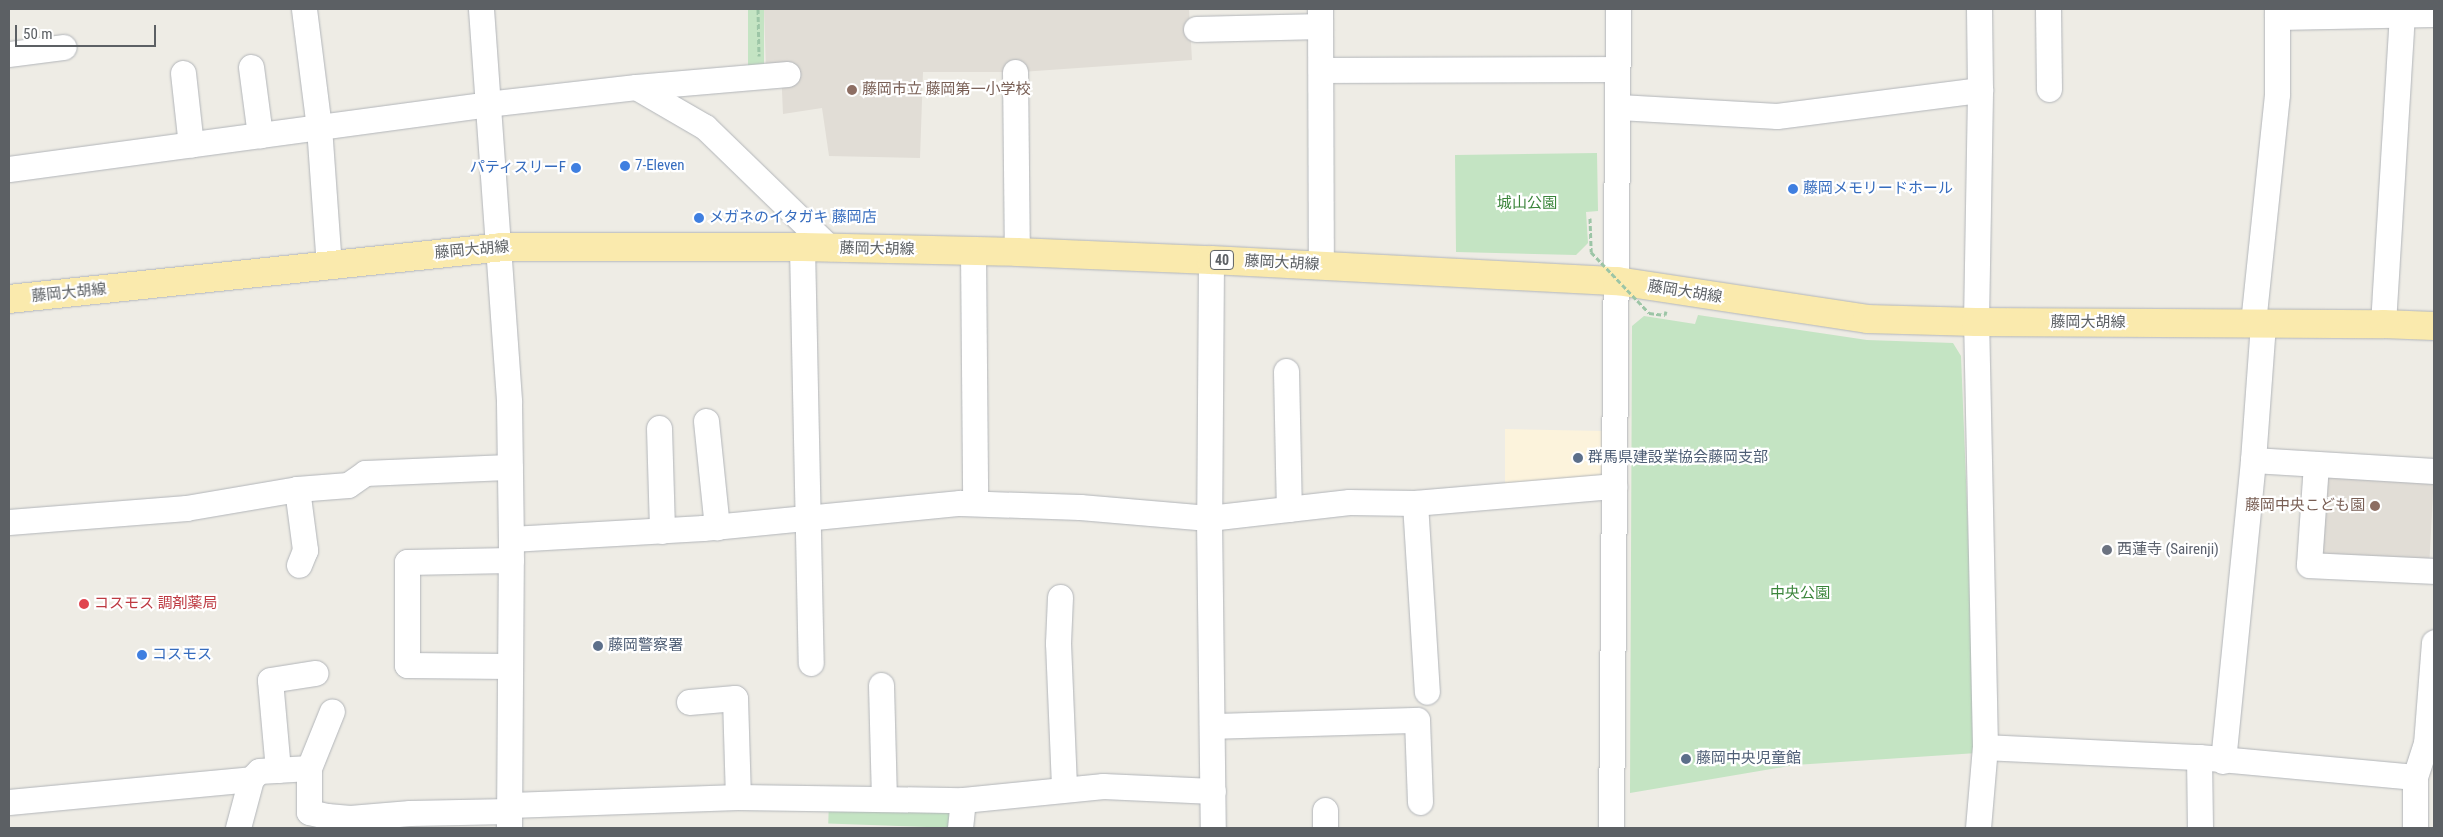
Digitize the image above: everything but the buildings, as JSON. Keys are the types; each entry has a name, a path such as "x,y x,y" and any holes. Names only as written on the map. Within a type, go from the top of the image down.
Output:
{"main road":[{"name":"藤岡大胡線","path":"9,299 500,247 802,247 1017,252 1211,260 1617,282 1868,318 1976,322 2383,324 2434,326"}],"street":[{"path":"304,9 319,127 329,265"},
{"path":"481,9 487,104 500,247 509,402 511,549 510,815"},
{"path":"1611,828 1618,9"},
{"path":"1978,828 1985,747 1976,322 1980,90 1979,9"},
{"path":"2048,9 2049,89"},
{"path":"2200,828 2253,460 2258,323 2277,94 2277,13 2434,14"},
{"path":"2383,324 2402,14"},
{"path":"1196,29 1320,17 1321,266"},
{"path":"9,54 64,47"},
{"path":"251,67 260,135"},
{"path":"1321,70 1617,69"},
{"path":"183,72 191,145"},
{"path":"1014,72 1017,252"},
{"path":"9,169 487,104 636,87 787,74"},
{"path":"636,87 705,127 830,248"},
{"path":"1618,107 1777,116 1980,90"},
{"path":"802,247 806,518 811,663"},
{"path":"973,251 975,503"},
{"path":"1211,260 1209,518 1213,828"},
{"path":"1286,371 1289,509"},
{"path":"706,421 717,527"},
{"path":"659,428 662,531"},
{"path":"2253,460 2434,471"},
{"path":"2316,464 2309,565 2434,572"},
{"path":"9,522 186,508 297,490 348,485 365,473 510,467"},
{"path":"510,666 407,665 407,562 662,531 975,503 1080,507 1209,518 1349,502 1415,503 1614,486"},
{"path":"297,490 305,550 299,565"},
{"path":"1415,503 1427,692"},
{"path":"1060,596 1058,643 1064,789"},
{"path":"2416,828 2415,777 2430,744 2434,642"},
{"path":"278,770 270,680 315,673"},
{"path":"881,685 884,800"},
{"path":"689,702 736,698 738,797"},
{"path":"332,711 309,768 309,812 327,816 350,818 410,813 510,815 738,797 963,800 1103,786 1213,791"},
{"path":"1212,726 1417,720 1420,802"},
{"path":"1985,747 2211,759 2415,777"},
{"path":"238,828 251,779 259,771 309,768"},
{"path":"9,802 251,779"},
{"path":"960,828 963,800"}],"path":[{"path":"758,9 760,77"},
{"path":"1590,218 1592,252 1649,313 1665,315"}],"shaded area":[{"name":"藤岡市立 藤岡第一小学校","path":"764,9 1189,9 1192,60 1021,72 923,72 920,158 829,156 822,108 783,114 781,68 766,69"},
{"path":"1505,429 1605,431 1605,480 1505,490"},
{"name":"藤岡中央こども園","path":"2319,471 2434,477 2429,569 2314,563"}],"green space":[{"path":"748,9 764,9 764,71 748,71"},
{"name":"城山公園","path":"1597,153 1598,211 1586,212 1588,243 1576,255 1456,252 1455,155"},
{"name":"中央公園","path":"1698,315 1867,340 1953,343 1961,356 1977,753 1795,765 1630,793 1632,326 1644,316 1695,324"},
{"path":"829,800 956,804 955,828 828,824"}],"place":[{"name":"藤岡市立 藤岡第一小学校","path":"852,90"},
{"name":"7-Eleven","path":"625,166"},
{"name":"パティスリーF","path":"576,168"},
{"name":"藤岡メモリードホール","path":"1793,189"},
{"name":"メガネのイタガキ 藤岡店","path":"699,218"},
{"name":"群馬県建設業協会藤岡支部","path":"1578,458"},
{"name":"藤岡中央こども園","path":"2375,506"},
{"name":"西蓮寺 (Sairenji)","path":"2107,550"},
{"name":"コスモス 調剤薬局","path":"84,604"},
{"name":"藤岡警察署","path":"598,646"},
{"name":"コスモス","path":"142,655"},
{"name":"藤岡中央児童館","path":"1686,759"}]}
